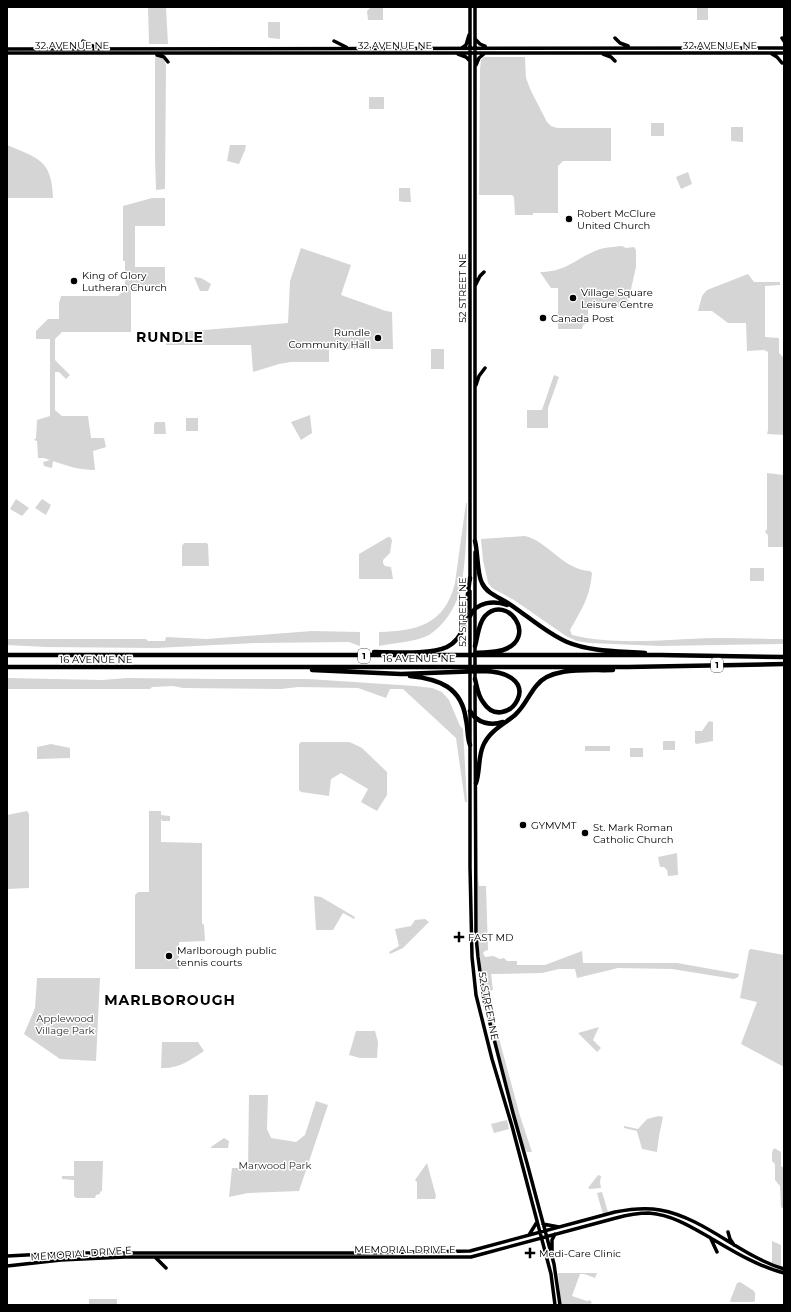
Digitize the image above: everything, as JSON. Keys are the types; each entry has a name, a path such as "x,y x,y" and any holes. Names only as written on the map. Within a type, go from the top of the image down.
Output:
{"highway":[{"path":"475,541 482,585 489,592 552,634 577,645 597,649 660,655"},
{"path":"316,655 326,653 423,651 446,647 458,638 463,627 470,578"},
{"path":"470,616 479,605 491,602 503,604 516,609"},
{"path":"416,655 496,652 503,650 517,640 519,630 517,621 507,612 497,610 490,612 481,622 472,646"},
{"name":"16 AVENUE NE","path":"7,654 37,656 660,655 784,657"},
{"name":"16 AVENUE NE","path":"7,668 15,670 23,667 650,667 784,664"},
{"path":"285,667 296,670 401,674 498,672 514,679 519,688 518,699 512,708 507,711 499,712 492,710 485,706 473,679"},
{"path":"476,782 485,740 493,731 521,709 540,681 552,674 563,672 638,670 650,667"},
{"path":"401,674 436,680 454,692 464,707 470,745"},
{"path":"470,711 475,718 491,724 510,719"}],"main road":[{"name":"52 STREET NE","path":"470,7 470,616 475,718 476,936 484,1000 512,1113 526,1157 551,1255 557,1281 560,1305"},
{"name":"52 STREET NE","path":"472,646 475,609 475,7"},
{"path":"462,48 466,45 470,30"},
{"path":"615,38 620,43 631,48"},
{"path":"475,39 482,45 490,48"},
{"path":"334,41 351,48"},
{"path":"83,42 100,48"},
{"name":"32 AVENUE NE","path":"7,49 784,48"},
{"name":"32 AVENUE NE","path":"7,53 784,53"},
{"path":"150,53 162,56 168,62"},
{"path":"455,53 466,57 470,61"},
{"path":"475,68 479,58 485,53"},
{"path":"600,53 611,57 615,61"},
{"path":"767,53 777,57 782,63"},
{"path":"474,287 484,272"},
{"path":"475,388 479,376 485,368"},
{"name":"52 STREET NE","path":"473,679 470,711 471,953 476,995 551,1274 555,1305"},
{"name":"MEMORIAL DRIVE E","path":"7,1257 16,1255 65,1253 470,1251 529,1235 545,1234 560,1227 615,1212 649,1209 679,1215 761,1261 784,1269"},
{"name":"MEMORIAL DRIVE E","path":"545,1234 555,1234 627,1215 649,1213 678,1220 757,1264 770,1270 784,1273"},
{"path":"529,1235 537,1222"},
{"path":"543,1224 560,1227"},
{"path":"728,1232 730,1239 735,1246"},
{"path":"551,1255 552,1240 555,1234"},
{"name":"MEMORIAL DRIVE E","path":"7,1266 61,1260 103,1258 471,1257 530,1241 541,1235"},
{"path":"711,1238 717,1252"},
{"path":"530,1241 543,1244"},
{"path":"156,1257 166,1268"}],"green space":[{"path":"148,7 166,7 168,44 149,44"},
{"path":"370,8 383,8 383,20 368,20 367,11"},
{"path":"697,8 708,8 708,20 697,20"},
{"path":"268,22 280,22 280,39 268,37"},
{"path":"155,57 164,59 166,65 165,189 156,190 155,156"},
{"path":"484,57 525,57 526,78 547,122 551,126 557,128 611,128 611,161 563,161 558,166 558,213 515,215 514,197 512,195 479,195 480,69 481,60"},
{"path":"369,97 384,97 384,109 369,109"},
{"path":"651,123 664,123 664,136 651,136"},
{"path":"731,127 743,127 743,142 731,141"},
{"path":"7,145 35,157 41,162 50,176 53,198 7,198"},
{"path":"230,145 246,145 239,164 227,161"},
{"path":"688,172 692,184 681,189 676,177"},
{"path":"399,188 410,188 411,202 399,201"},
{"path":"152,198 165,198 165,226 135,226 135,267 165,267 165,289 131,289 131,332 62,332 55,339 55,360 70,375 66,379 59,372 55,372 55,410 62,416 88,416 91,438 104,438 106,447 93,451 95,470 74,467 53,461 52,468 44,466 43,462 50,460 38,458 37,441 34,440 36,438 37,420 50,416 50,339 36,339 36,331 48,319 59,319 59,303 61,296 118,296 125,289 125,261 123,261 123,206"},
{"path":"622,246 626,248 634,247 636,250 636,267 627,307 588,307 588,323 583,325 582,329 558,329 558,288 551,288 540,272 563,268 598,250 608,247"},
{"path":"301,248 351,265 341,295 392,312 393,349 329,349 329,362 291,362 253,372 251,345 166,345 166,331 169,333 288,323 290,281"},
{"path":"748,274 754,282 780,282 780,285 765,286 765,337 779,338 779,353 783,357 784,435 767,434 768,352 764,350 747,351 746,323 728,323 712,311 698,311 702,296 707,290"},
{"path":"194,277 201,278 211,284 208,291 200,291"},
{"path":"431,349 444,349 444,369 431,369"},
{"path":"554,375 559,377 548,408 548,428 527,428 527,410 542,410"},
{"path":"310,415 312,433 301,440 291,422"},
{"path":"186,418 198,418 198,431 186,431"},
{"path":"155,422 165,422 166,434 154,434"},
{"path":"767,473 784,475 784,547 768,547 768,535 765,532 767,529"},
{"path":"16,499 29,508 22,516 10,509"},
{"path":"42,499 51,505 46,515 35,508"},
{"path":"466,503 466,534 463,577 457,600 449,614 439,627 427,636 410,641 379,646 379,632 405,630 417,627 436,617 444,608 455,583"},
{"path":"525,536 541,543 572,566 590,571 592,573 589,589 582,609 570,630 572,635 614,641 712,638 784,639 784,644 660,646 590,643 577,641 566,636 514,600 492,588 488,583 483,560 481,539"},
{"path":"388,537 392,540 390,553 383,560 383,563 385,566 391,567 393,579 359,579 359,554"},
{"path":"184,543 207,543 209,566 182,566 182,546"},
{"path":"750,568 764,568 764,581 750,581"},
{"path":"312,631 360,632 360,646 349,642 255,643 156,648 45,647 7,645 7,639 146,639 148,641 165,641 166,637 206,639"},
{"path":"7,678 102,680 127,678 308,679 432,688 442,692 449,700 460,726 463,729 467,802 465,802 456,738 403,689 390,689 386,698 358,688 183,688 173,686 152,687 150,689 7,689"},
{"path":"709,721 713,722 713,741 697,744 695,743 695,731 702,731"},
{"path":"663,741 675,741 675,750 663,750"},
{"path":"301,742 349,742 362,748 387,772 387,795 377,811 361,802 368,789 341,773 331,779 329,796 301,792 299,790 299,744"},
{"path":"51,744 70,748 70,758 37,759 37,747"},
{"path":"585,746 610,746 610,751 585,751"},
{"path":"630,748 643,748 643,757 630,757"},
{"path":"27,811 29,814 29,888 7,889 7,815"},
{"path":"149,811 161,811 161,815 170,816 170,821 162,821 161,818 161,842 202,843 202,923 204,925 205,941 179,942 179,969 135,969 135,895 138,892 149,892"},
{"path":"677,853 678,875 668,876 667,870 664,867 660,867 658,857"},
{"path":"478,877 479,886 486,886 488,950 483,953 485,957 493,956 500,959 504,958 507,961 517,961 517,965 545,965 582,951 583,963 677,963 739,974 738,977 734,979 672,969 618,968 577,978 575,969 559,969 542,973 491,974 493,990 489,991 488,993 490,1005 520,1116 532,1152 527,1152 524,1147 487,1010 478,942"},
{"path":"314,896 321,897 355,917 354,919 343,913 333,930 316,930"},
{"path":"425,919 429,922 403,948 390,954 389,952 399,946 395,929 411,926 415,920"},
{"path":"751,949 784,955 784,1067 741,1044 757,1002 740,998 749,950"},
{"name":"Applewood Village Park","path":"37,978 100,978 96,1061 60,1059 24,1034 35,1008"},
{"path":"599,1027 593,1040 601,1048 597,1052 578,1033"},
{"path":"356,1031 375,1031 378,1042 377,1058 360,1058 349,1055"},
{"path":"162,1042 198,1042 204,1051 189,1061 179,1065 161,1068"},
{"name":"Marwood Park","path":"249,1095 268,1095 267,1129 271,1138 296,1142 305,1135 316,1101 328,1105 299,1191 248,1193 229,1197 232,1168 248,1168"},
{"path":"659,1116 663,1117 657,1152 642,1149 637,1131 624,1128 624,1126 638,1129 647,1119"},
{"path":"507,1120 509,1129 494,1133 491,1124"},
{"path":"224,1138 229,1141 228,1148 211,1148 211,1147"},
{"path":"774,1148 781,1152 781,1166 784,1168 784,1209 781,1207 780,1186 775,1180 775,1164 772,1161 772,1152"},
{"path":"74,1161 103,1161 102,1191 100,1194 96,1195 95,1198 76,1198 74,1196 74,1180 62,1179 62,1176 74,1176"},
{"path":"427,1163 436,1196 435,1199 417,1199 417,1182 415,1180"},
{"path":"598,1175 601,1176 601,1188 588,1188"},
{"path":"602,1192 608,1212 604,1214 597,1193"},
{"path":"772,1241 781,1245 781,1266 772,1263"},
{"path":"558,1273 597,1273 595,1278 580,1274 572,1296 587,1301 589,1300 592,1302 590,1305 561,1305"},
{"path":"740,1282 754,1291 755,1301 730,1301 737,1283"},
{"path":"89,1299 117,1299 117,1305 89,1305"}],"place":[{"name":"Robert McClure United Church","path":"569,219"},
{"name":"King of Glory Lutheran Church","path":"74,281"},
{"name":"Village Square Leisure Centre","path":"573,298"},
{"name":"Canada Post","path":"543,318"},
{"name":"Rundle Community Hall","path":"378,338"},
{"name":"GYMVMT","path":"523,825"},
{"name":"St. Mark Roman Catholic Church","path":"585,833"},
{"name":"FAST MD","path":"459,937"},
{"name":"Marlborough public tennis courts","path":"169,956"},
{"name":"Medi-Care Clinic","path":"530,1253"}],"district":[{"name":"RUNDLE","path":"170,337"},
{"name":"MARLBOROUGH","path":"170,1000"}]}
